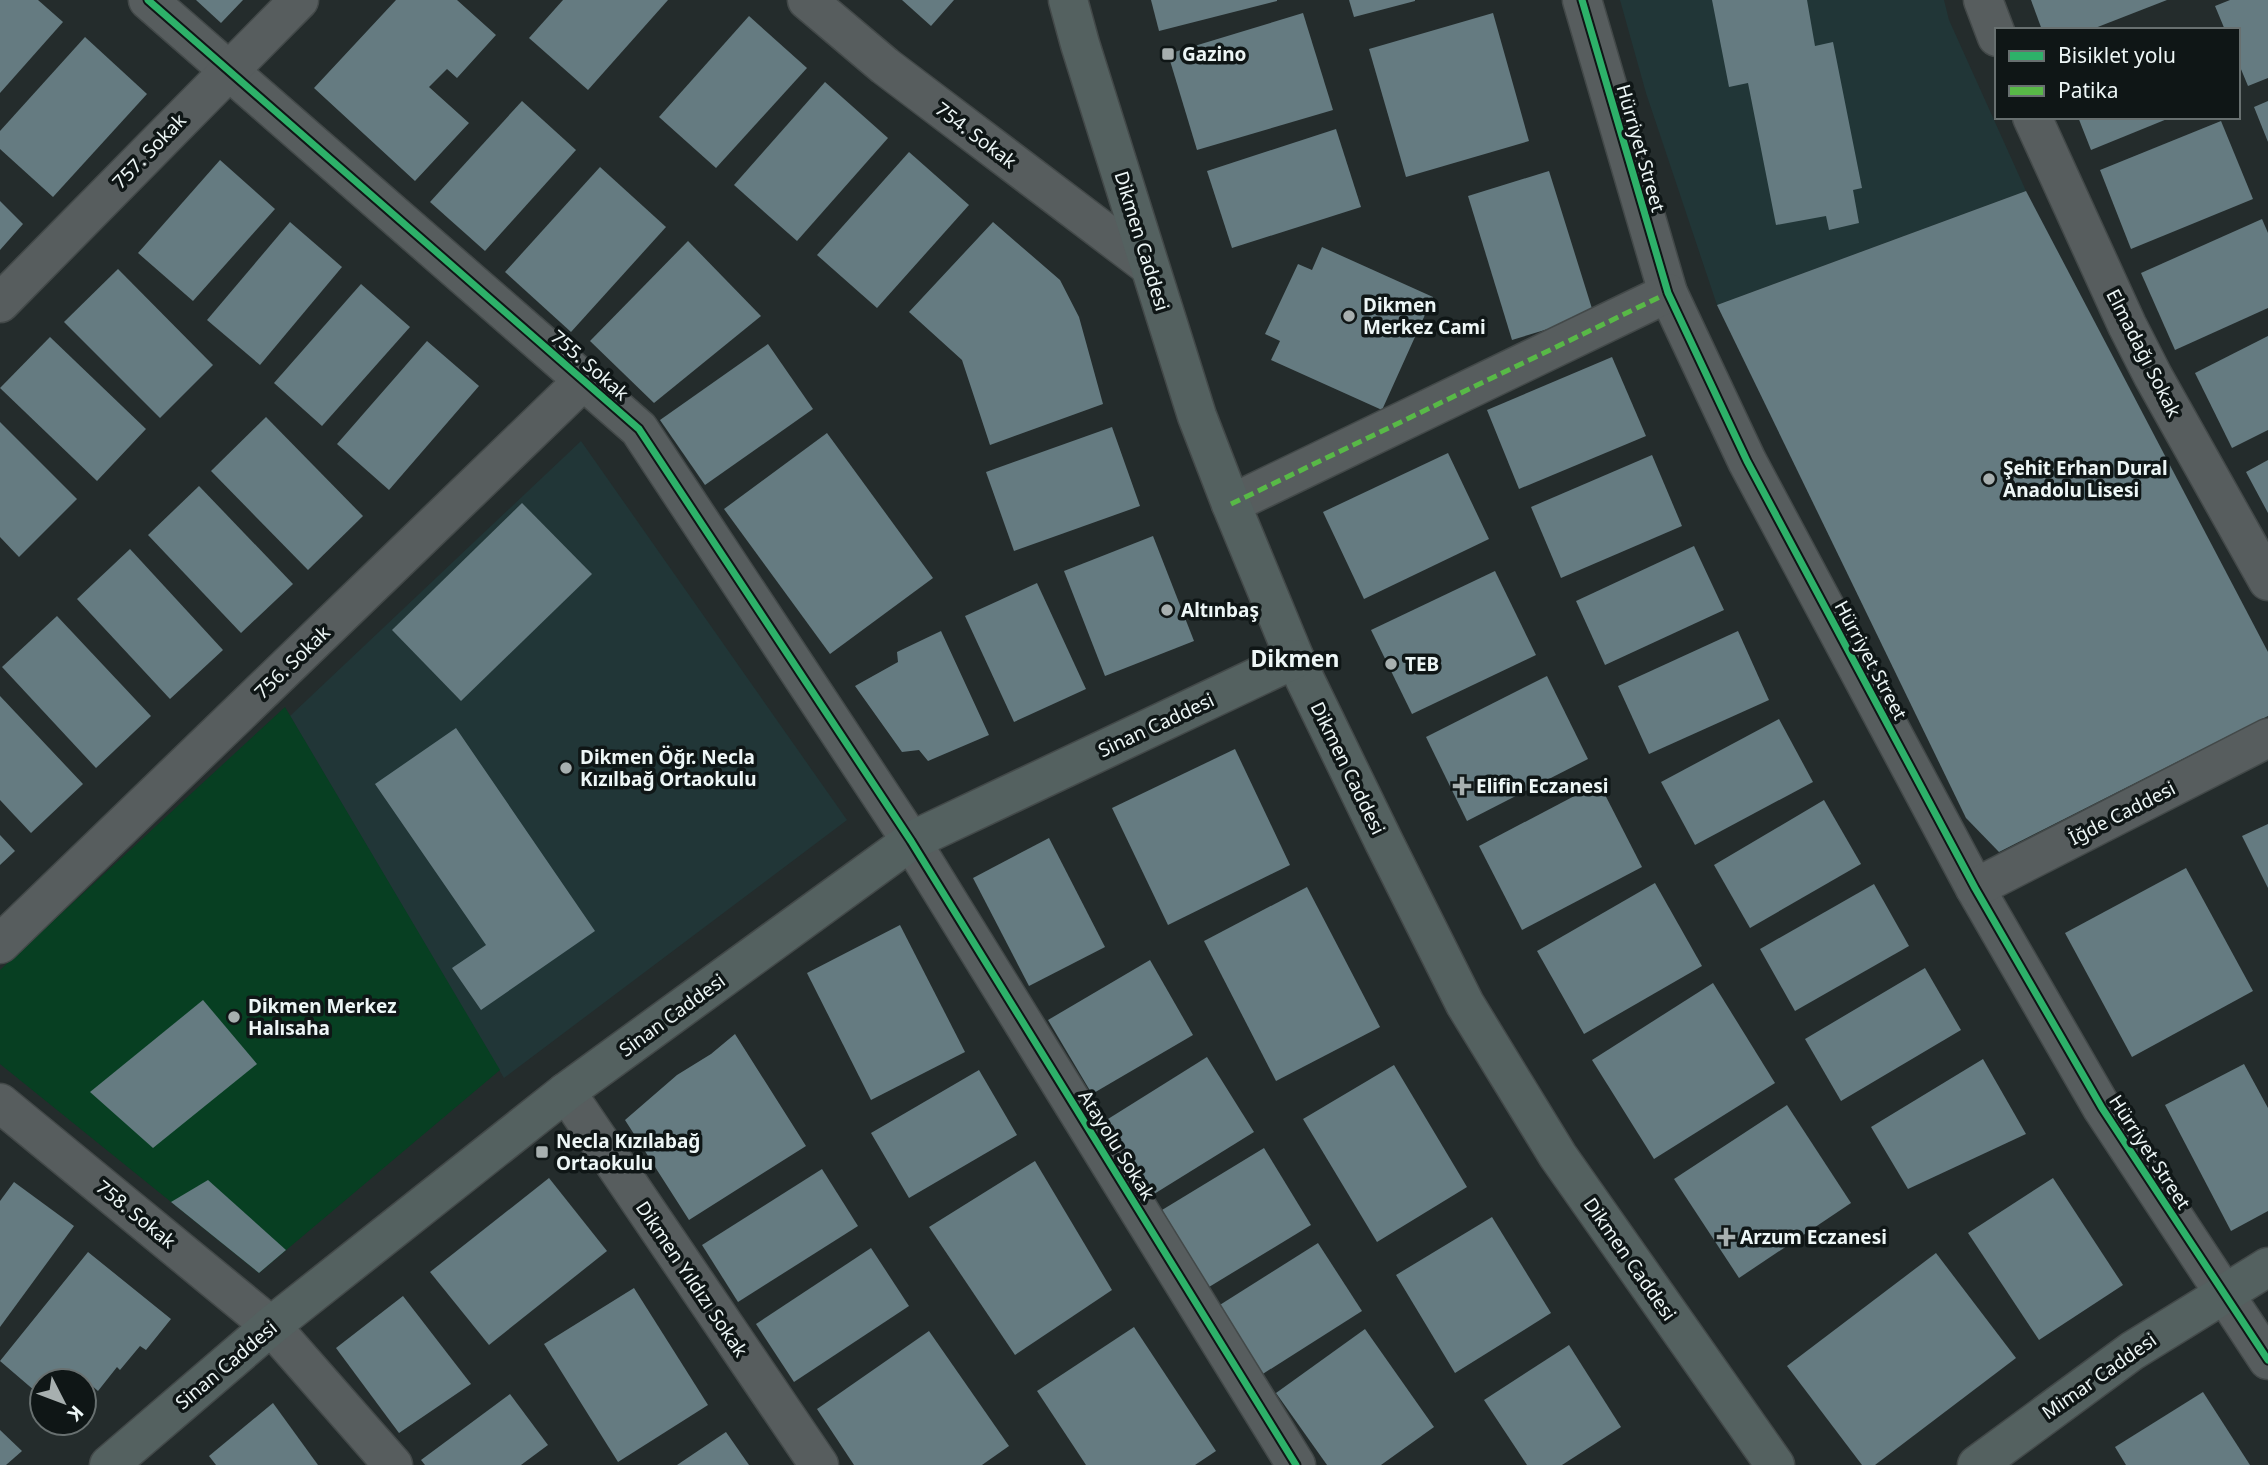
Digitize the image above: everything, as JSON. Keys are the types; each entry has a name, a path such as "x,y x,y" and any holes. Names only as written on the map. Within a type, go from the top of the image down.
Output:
{"main road":[{"name":"Dikmen Caddesi","path":"1068,0 1197,416 1295,659 1465,1004 1558,1156 1776,1465"},
{"name":"Sinan Caddesi","path":"109,1465 271,1326 566,1092 911,841 1295,659"},
{"name":"Mimar Caddesi","path":"1977,1465 2133,1351 2268,1267"}],"street":[{"name":"755. Sokak","path":"148,0 639,429 911,841"},
{"name":"757. Sokak","path":"0,303 299,0"},
{"name":"754. Sokak","path":"807,0 885,66 1149,266"},
{"name":"Hürriyet Street","path":"1582,0 1668,293 1746,461 1975,888 2102,1108 2268,1360"},
{"path":"1983,0 1995,32"},
{"name":"Elmadağı Sokak","path":"2033,119 2127,325 2268,581"},
{"path":"1231,503 1668,293"},
{"name":"756. Sokak","path":"0,944 584,380"},
{"name":"İğde Caddesi","path":"1975,888 2268,738"},
{"name":"Atayolu Sokak","path":"911,841 1296,1465"},
{"name":"Dikmen Yıldızı Sokak","path":"566,1092 819,1465"},
{"name":"758. Sokak","path":"0,1103 271,1326 393,1465"}],"shaded area":[{"path":"1620,0 1944,0 1949,20 2026,191 1717,305 1646,93"},
{"name":"Dikmen Öğr. Necla Kızılbağ Ortaokulu","path":"581,441 847,820 504,1078 290,716"}],"green space":[{"name":"Dikmen Merkez Halısaha","path":"285,707 500,1070 259,1273 0,1064 0,970"}],"building":[{"path":"0,0 38,0 63,22 0,93"},
{"path":"196,0 243,0 221,23"},
{"path":"396,0 457,0 496,35 457,78 447,69 429,87 469,123 415,181 314,88"},
{"path":"563,0 668,0 588,90 529,38"},
{"path":"902,0 954,0 931,26"},
{"path":"1151,0 1277,0 1277,1 1159,31"},
{"path":"1349,0 1415,0 1415,1 1354,17"},
{"path":"1712,0 1807,0 1815,46 1833,42 1862,188 1853,190 1859,223 1829,230 1826,216 1776,225 1748,83 1729,87"},
{"path":"2031,0 2167,0 2095,28 2041,28"},
{"path":"2230,0 2268,0 2268,78 2248,86 2240,67 2240,28 2224,28 2215,6"},
{"path":"1303,13 1333,110 1197,150 1168,54"},
{"path":"1493,13 1529,141 1406,177 1369,49"},
{"path":"749,16 807,68 716,168 659,117"},
{"path":"85,37 147,94 53,197 0,149 0,131"},
{"path":"825,82 888,138 797,241 734,185"},
{"path":"522,101 576,150 485,251 430,202"},
{"path":"2268,101 2268,142 2254,107"},
{"path":"2079,119 2167,119 2091,150"},
{"path":"2221,121 2253,199 2131,249 2100,170"},
{"path":"1336,129 1361,207 1232,248 1207,171"},
{"path":"909,152 969,205 877,308 817,255"},
{"path":"220,160 275,209 193,301 138,253"},
{"path":"600,167 666,227 571,332 505,272"},
{"path":"1549,171 1594,315 1512,340 1468,196"},
{"name":"Şehit Erhan Dural Anadolu Lisesi","path":"2026,191 2268,652 2268,716 1999,852 1966,818 1717,305"},
{"path":"0,201 23,224 0,250"},
{"path":"2262,219 2268,233 2268,308 2175,350 2141,273"},
{"path":"290,222 342,267 260,365 207,320"},
{"path":"993,222 1060,280 1079,317 1103,404 990,445 962,360 909,312"},
{"path":"688,241 761,316 654,403 590,341"},
{"name":"Dikmen Merkez Cami","path":"1322,247 1433,297 1382,410 1271,360 1280,341 1265,334 1298,264 1312,270"},
{"path":"118,269 213,365 160,418 64,322"},
{"path":"361,284 410,327 322,426 274,383"},
{"path":"2268,336 2268,430 2232,448 2195,373"},
{"path":"50,337 146,429 97,481 0,388"},
{"path":"427,341 479,386 389,490 337,444"},
{"path":"768,344 813,409 705,485 660,420"},
{"path":"1612,357 1646,436 1519,489 1487,410"},
{"path":"266,417 363,516 308,570 211,471"},
{"path":"0,422 77,499 19,557 0,537"},
{"path":"1112,427 1140,506 1014,551 986,472"},
{"path":"827,433 933,578 830,654 724,509"},
{"path":"1448,453 1489,539 1364,599 1323,512"},
{"path":"1652,455 1682,526 1561,578 1531,507"},
{"path":"2268,460 2268,513 2246,472"},
{"path":"199,486 293,584 241,633 148,535"},
{"path":"522,503 592,574 461,701 392,630"},
{"path":"1153,536 1194,641 1105,676 1064,571"},
{"path":"1694,546 1724,610 1605,665 1576,601"},
{"path":"130,549 223,650 170,699 77,599"},
{"path":"1495,571 1536,655 1412,714 1371,630"},
{"path":"1037,583 1086,689 1014,722 965,616"},
{"path":"57,616 151,716 96,768 2,667"},
{"path":"941,631 989,735 928,761 919,750 902,752 855,686 898,662 897,652"},
{"path":"1738,631 1769,700 1649,754 1618,686"},
{"path":"1547,676 1588,759 1467,821 1426,737"},
{"path":"0,696 83,784 31,833 0,800"},
{"path":"1779,719 1813,782 1695,845 1661,782"},
{"path":"456,728 595,931 481,1010 452,968 486,945 375,784"},
{"path":"1235,749 1290,865 1168,925 1112,808"},
{"path":"1599,783 1642,867 1522,930 1479,846"},
{"path":"1824,800 1861,864 1750,928 1714,865"},
{"path":"2268,824 2268,888 2242,836"},
{"path":"0,835 15,851 0,865"},
{"path":"1049,838 1105,947 1029,986 973,878"},
{"path":"2186,868 2253,991 2132,1057 2065,933"},
{"path":"1655,883 1702,966 1584,1034 1537,951"},
{"path":"1874,884 1909,946 1795,1011 1760,949"},
{"path":"1307,887 1380,1027 1276,1081 1204,941"},
{"path":"900,925 965,1052 871,1100 807,973"},
{"path":"1150,960 1193,1035 1092,1094 1048,1020"},
{"path":"1925,968 1961,1030 1841,1101 1805,1039"},
{"path":"1713,983 1775,1083 1654,1159 1592,1060"},
{"path":"203,1000 257,1064 153,1148 90,1092"},
{"path":"735,1034 806,1146 689,1220 625,1120 677,1075 711,1054"},
{"path":"1207,1057 1254,1132 1146,1199 1100,1124"},
{"path":"1983,1059 2026,1134 1908,1189 1871,1127"},
{"path":"2244,1064 2268,1108 2268,1211 2231,1231 2165,1105"},
{"path":"1394,1065 1467,1187 1377,1242 1303,1119"},
{"path":"979,1070 1017,1135 909,1198 871,1133"},
{"path":"1787,1105 1851,1203 1739,1278 1674,1179"},
{"path":"1264,1148 1311,1225 1209,1287 1162,1210"},
{"path":"1035,1161 1112,1290 1015,1355 929,1227"},
{"path":"822,1169 858,1226 738,1302 702,1245"},
{"path":"549,1178 607,1251 489,1345 430,1272"},
{"path":"2053,1178 2123,1285 2039,1340 1968,1233"},
{"path":"208,1180 286,1250 259,1273 171,1202"},
{"path":"14,1182 74,1226 0,1327 0,1201"},
{"path":"1492,1217 1551,1313 1455,1373 1396,1275"},
{"path":"1318,1243 1362,1311 1258,1377 1215,1308"},
{"path":"871,1248 909,1306 794,1382 756,1324"},
{"path":"88,1252 171,1319 146,1350 140,1346 120,1370 117,1367 98,1391 98,1367 28,1367 28,1385 0,1361"},
{"path":"1936,1253 2016,1358 1875,1465 1862,1465 1787,1366"},
{"path":"634,1288 708,1405 618,1462 544,1344"},
{"path":"403,1296 471,1384 399,1433 336,1348"},
{"path":"1134,1327 1216,1451 1195,1465 1086,1465 1037,1391"},
{"path":"1365,1329 1434,1427 1381,1465 1327,1465 1276,1393"},
{"path":"929,1331 1009,1446 982,1465 854,1465 817,1409"},
{"path":"1569,1345 1621,1427 1562,1465 1527,1465 1484,1400"},
{"path":"2203,1392 2250,1465 2126,1465 2115,1447"},
{"path":"510,1394 548,1445 521,1465 425,1465 421,1460"},
{"path":"273,1403 318,1465 216,1465 209,1456"},
{"path":"0,1430 22,1451 6,1465 0,1465"},
{"path":"726,1432 749,1465 677,1465"}],"marked path":[{"path":"1231,504 1668,293"}],"cycle path":[{"path":"148,0 639,429 911,841 1296,1465"},
{"path":"1582,0 1668,293 1747,461 1975,888 2102,1108 2268,1360"}],"place":[{"name":"Gazino","path":"1168,54"},
{"name":"Dikmen Merkez Cami","path":"1349,316"},
{"name":"Şehit Erhan Dural Anadolu Lisesi","path":"1989,479"},
{"name":"Altınbaş","path":"1167,610"},
{"name":"TEB","path":"1391,664"},
{"name":"Dikmen Öğr. Necla Kızılbağ Ortaokulu","path":"566,768"},
{"name":"Elifin Eczanesi","path":"1462,786"},
{"name":"Dikmen Merkez Halısaha","path":"234,1017"},
{"name":"Necla Kızılabağ Ortaokulu","path":"542,1152"},
{"name":"Arzum Eczanesi","path":"1726,1237"}],"district":[{"name":"Dikmen","path":"1295,659"}]}
